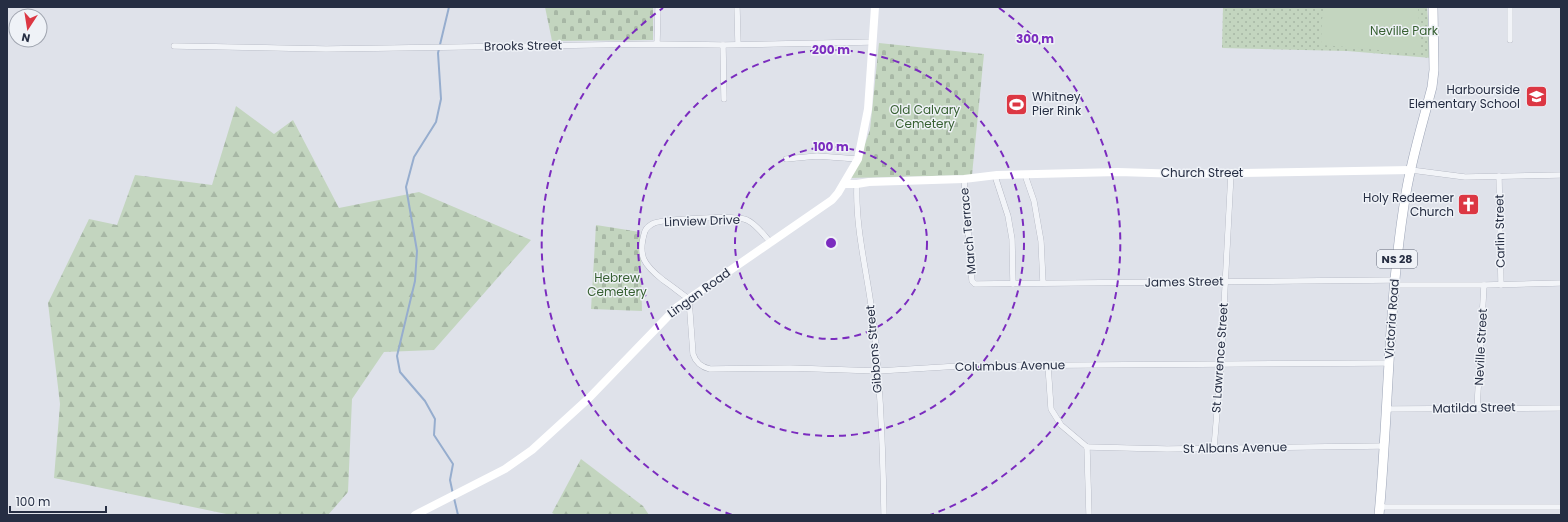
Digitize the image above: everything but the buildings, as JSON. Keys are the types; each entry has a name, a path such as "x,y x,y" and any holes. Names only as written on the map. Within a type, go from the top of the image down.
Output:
{"main road":[{"name":"Victoria Road","path":"1379,511 1399,235 1406,191 1432,87 1434,70 1433,7"}],"street":[{"path":"657,44 658,7"},
{"path":"737,7 738,44"},
{"name":"Lingan Road","path":"415,515 506,469 532,450 589,398 677,308 832,200 844,184 858,159 868,109 875,7"},
{"path":"1510,7 1510,40"},
{"name":"Brooks Street","path":"174,46 326,49 872,42"},
{"path":"722,45 724,99"},
{"path":"786,159 817,156 858,159"},
{"name":"Church Street","path":"844,184 964,179 995,176 1118,172 1231,173 1411,170 1457,177 1561,175"},
{"name":"St Lawrence Street","path":"1214,448 1221,364 1231,173"},
{"path":"1026,175 1034,201 1041,241 1043,283"},
{"path":"995,176 1008,216 1012,239 1013,284"},
{"name":"Carlin Street","path":"1499,176 1501,285"},
{"name":"March Terrace","path":"964,179 973,283"},
{"name":"Gibbons Street","path":"857,184 859,227 872,312 878,371 884,459 884,515"},
{"name":"Linview Drive","path":"689,299 652,271 645,263 642,253 643,237 644,231 650,225 673,220 710,218 744,219 754,224 771,243"},
{"name":"James Street","path":"973,283 977,285 1225,281 1395,282 1484,285 1561,284"},
{"name":"Neville Street","path":"1478,408 1484,285"},
{"name":"Columbus Avenue","path":"689,299 693,354 696,361 704,368 710,370 796,368 878,371 960,366 1389,363"},
{"path":"1048,365 1051,409 1061,424 1087,447 1089,515"},
{"name":"Matilda Street","path":"1386,409 1561,408"},
{"name":"St Albans Avenue","path":"1087,447 1214,448 1384,446"},
{"path":"1379,511 1561,507"}],"green space":[{"path":"545,7 653,7 653,40 552,41"},
{"name":"Neville Park","path":"1223,7 1427,7 1431,58 1347,51 1222,48"},
{"path":"1325,7 1418,7 1421,50 1416,53 1404,53 1321,45 1322,19"},
{"name":"Old Calvary Cemetery","path":"879,43 984,54 972,175 848,178 860,158 870,130"},
{"path":"236,106 274,134 293,120 339,208 419,192 531,240 434,350 384,352 352,399 348,492 328,515 231,515 54,478 60,404 48,303 89,219 117,225 135,175 212,185"},
{"name":"Hebrew Cemetery","path":"596,225 640,232 642,311 591,309"},
{"path":"581,459 643,506 649,515 556,515 552,513"}],"waterway":[{"path":"449,7 438,53 441,99 436,122 414,157 406,187 417,251 415,281 397,356 400,372 425,401 435,419 434,435 453,464 450,480 453,494"},
{"path":"454,498 458,515"}],"place":[{"name":"Harbourside Elementary School","path":"1536,97"},
{"name":"Whitney Pier Rink","path":"1016,104"},
{"name":"Holy Redeemer Church","path":"1469,205"}]}
